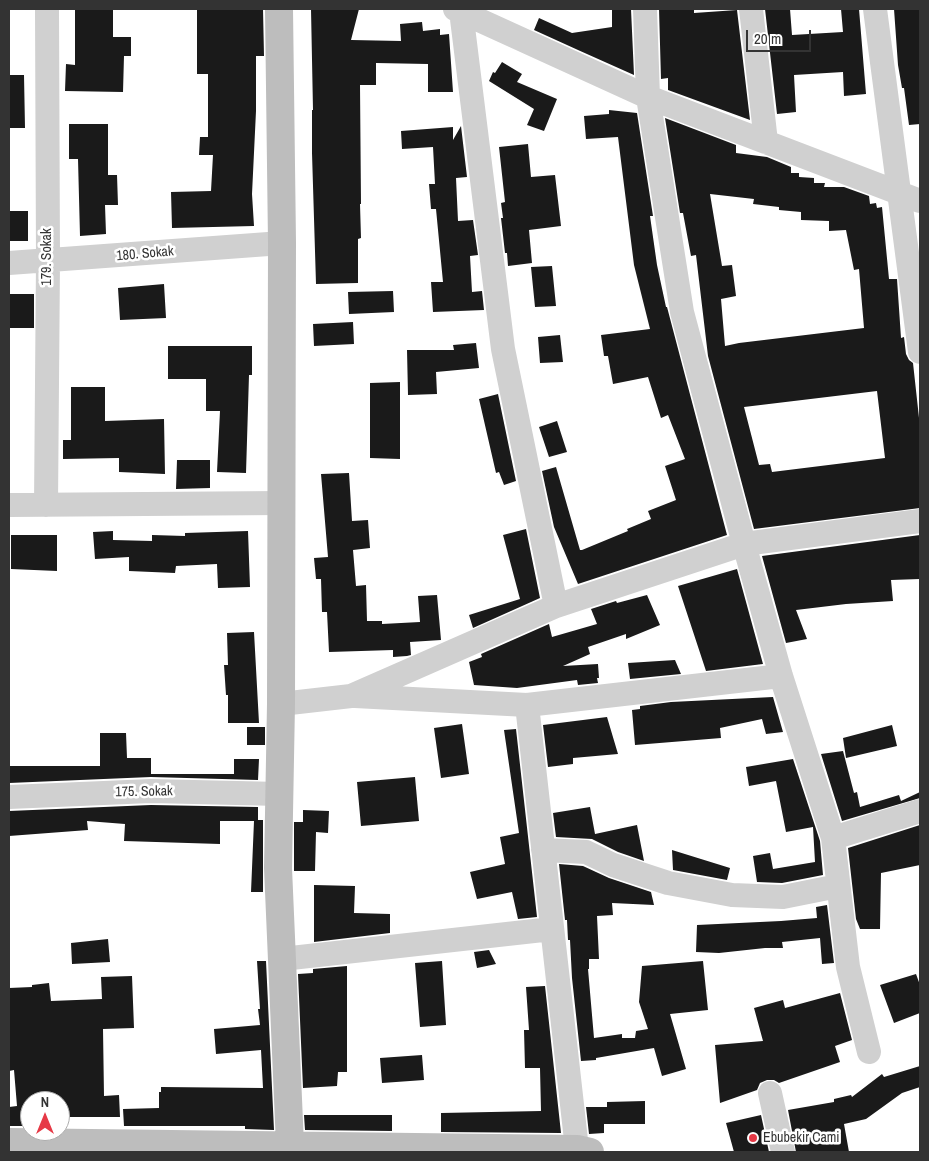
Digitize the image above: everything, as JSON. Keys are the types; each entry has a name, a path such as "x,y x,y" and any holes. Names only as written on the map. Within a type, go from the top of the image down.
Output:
{"street":[{"name":"179. Sokak","path":"46,505 48,261 47,9"},
{"path":"279,9 282,243 282,503 278,868 290,1145"},
{"path":"646,9 648,97 682,312 781,676 833,838 848,966 869,1052"},
{"path":"751,9 766,142"},
{"path":"875,9 910,197 920,352"},
{"path":"459,10 648,97 910,197"},
{"path":"459,10 503,349 556,606"},
{"name":"180. Sokak","path":"9,263 282,243"},
{"path":"9,505 282,503"},
{"path":"351,696 556,606 744,544 920,521"},
{"path":"281,704 351,696 527,705 781,676"},
{"path":"9,1142 106,1148 290,1145 384,1149 584,1151 552,929 527,705"},
{"name":"175. Sokak","path":"9,797 151,791 280,794"},
{"path":"833,838 920,811"},
{"path":"543,850 586,852 613,865 668,883 732,896 783,897 838,886"},
{"path":"282,958 552,929"},
{"path":"770,1093 783,1152"}],"building":[{"path":"75,9 113,9 113,37 131,37 131,56 124,56 123,92 65,91 66,64 75,65"},
{"path":"197,9 263,9 264,56 256,56 256,111 252,194 254,226 172,228 171,192 211,191 213,155 199,155 200,137 208,137 208,74 197,74"},
{"path":"311,9 359,9 351,40 401,41 400,24 422,22 423,31 440,29 440,35 449,34 453,92 428,92 428,64 376,63 376,85 360,85 361,238 358,239 358,283 316,284 312,153"},
{"path":"612,9 631,9 634,75 534,30 539,18 572,33 612,27"},
{"path":"659,9 694,9 694,13 737,10 750,120 668,90 668,78 661,79"},
{"path":"765,9 790,9 792,35 843,32 841,9 859,9 866,94 844,96 843,72 794,75 796,112 777,114"},
{"path":"894,9 920,9 920,124 909,125 904,88 902,88 898,65"},
{"path":"502,62 522,74 517,82 557,99 544,131 527,125 534,109 489,81 493,72 495,73"},
{"path":"9,75 24,75 25,128 9,128"},
{"path":"609,110 637,113 653,216 650,216 657,265 666,307 727,535 578,584 554,527 542,471 556,467 580,550 582,550 628,531 627,529 651,519 648,511 676,500 665,466 685,459 668,415 661,418 648,377 613,384 608,356 604,356 601,335 650,329 634,265 618,137 586,139 584,116 609,114"},
{"path":"665,118 736,145 736,153 767,157 791,167 791,173 799,173 799,177 814,178 814,183 825,183 824,187 844,187 869,196 870,204 876,203 877,208 882,207 889,279 897,279 901,338 904,337 906,354 913,363 920,427 920,508 754,529 708,356 696,255 691,256 683,213 680,213","holes":["710,194 754,199 753,204 779,207 779,210 801,212 801,220 829,221 829,231 846,230 854,270 859,269 864,328 725,346 721,299 736,296 732,265 722,266","877,391 885,458 772,472 770,464 759,465 744,407"]},
{"path":"69,124 108,124 108,175 117,175 118,205 105,205 106,234 80,236 78,159 69,159"},
{"path":"461,126 467,177 456,178 458,221 473,220 478,255 470,256 472,292 482,291 484,310 433,312 431,282 443,282 436,209 431,209 429,184 435,184 433,147 402,149 401,131 453,127 453,140"},
{"path":"528,144 531,177 555,175 561,226 529,230 532,263 508,266 501,218 503,218 501,203 505,202 499,147"},
{"path":"9,211 28,211 28,241 9,241"},
{"path":"552,266 556,306 535,307 531,267"},
{"path":"164,284 166,318 120,320 118,288"},
{"path":"393,291 394,312 349,314 348,292"},
{"path":"9,294 34,294 34,328 9,328"},
{"path":"353,322 354,344 314,346 313,324"},
{"path":"560,335 563,362 540,363 538,337"},
{"path":"476,343 479,368 436,372 437,394 408,395 407,350 454,350 453,345"},
{"path":"168,346 252,346 252,375 249,375 246,473 217,472 220,411 206,411 206,379 168,379"},
{"path":"400,382 400,459 370,458 370,383"},
{"path":"71,387 105,387 105,421 164,419 165,474 119,472 119,458 63,459 63,440 71,440"},
{"path":"498,394 516,481 504,485 499,472 496,473 479,399"},
{"path":"557,421 567,452 549,457 539,427"},
{"path":"177,460 210,460 210,488 176,489"},
{"path":"349,473 352,521 368,520 370,548 353,550 356,586 366,585 367,621 382,621 382,624 420,622 418,596 437,595 441,640 410,642 411,655 393,657 393,650 329,652 327,612 322,612 321,579 316,579 314,558 328,557 321,474"},
{"path":"526,529 540,598 473,628 469,615 520,599 503,535"},
{"path":"113,531 113,540 152,541 152,535 185,536 185,533 248,531 250,587 218,588 217,564 176,566 175,573 129,571 129,557 95,559 93,532"},
{"path":"11,535 57,535 57,571 11,569"},
{"path":"920,535 920,579 891,580 893,601 796,610 807,639 786,643 762,556"},
{"path":"737,569 763,664 706,671 678,586"},
{"path":"647,595 660,625 626,639 626,634 588,647 590,654 563,666 598,664 598,683 578,685 577,680 517,688 474,685 469,662 482,657 481,654 549,624 552,637 597,624 591,609 616,601 617,603"},
{"path":"254,632 259,723 228,723 228,695 226,695 224,665 228,665 227,633"},
{"path":"675,660 681,674 630,679 628,663"},
{"path":"773,697 783,732 766,734 762,719 720,728 721,738 635,745 632,710 640,709 640,706 671,702"},
{"path":"607,717 618,754 573,758 573,764 548,767 543,725"},
{"path":"462,724 469,774 441,778 434,728"},
{"path":"892,725 897,746 846,758 843,738"},
{"path":"247,727 265,727 265,745 247,745"},
{"path":"516,729 537,917 518,919 512,892 477,899 470,872 505,864 500,837 519,833 504,730"},
{"path":"100,733 126,733 127,758 151,758 151,774 234,774 234,759 259,759 258,780 151,777 9,783 9,766 100,766"},
{"path":"843,751 854,793 857,792 860,807 899,795 901,801 920,792 920,798 842,821 821,754"},
{"path":"793,759 820,841 823,875 782,883 757,882 753,856 770,853 773,869 815,862 813,827 786,832 776,781 749,786 746,767"},
{"path":"415,777 419,821 361,826 357,782"},
{"path":"151,805 258,807 258,820 263,820 263,892 251,892 254,821 220,821 220,844 124,841 125,824 87,821 88,830 9,836 9,811"},
{"path":"590,807 595,834 637,825 644,861 618,852 592,839 556,837 553,813"},
{"path":"303,810 329,811 328,833 316,832 315,871 294,871 294,822 303,822"},
{"path":"920,825 920,865 881,873 880,929 860,929 856,919 848,848"},
{"path":"672,850 730,868 727,880 673,870"},
{"path":"559,864 583,866 609,878 651,892 654,905 612,903 613,915 597,916 599,959 589,959 588,969 594,1038 622,1034 622,1038 635,1038 636,1031 648,1029 639,1002 642,966 703,961 708,1010 670,1014 686,1069 662,1076 654,1048 596,1058 596,1060 581,1061 570,940 568,940 567,920 565,920"},
{"path":"314,885 355,886 354,913 390,914 390,933 314,942"},
{"path":"827,905 834,963 822,964 820,938 782,942 783,948 719,953 696,952 697,925 817,918 816,907"},
{"path":"108,939 110,962 72,964 71,943"},
{"path":"489,950 496,964 477,968 474,952"},
{"path":"257,961 266,961 274,1130 245,1129 245,1126 124,1126 123,1109 159,1108 159,1092 161,1092 161,1087 263,1088 261,1050 216,1054 214,1029 260,1025"},
{"path":"442,961 446,1025 420,1027 415,963"},
{"path":"347,966 347,1072 338,1072 337,1086 303,1088 298,974 313,973 313,969"},
{"path":"916,974 920,985 920,1013 894,1023 880,985"},
{"path":"132,976 134,1028 103,1029 104,1096 119,1095 120,1117 70,1117 70,1091 20,1091 20,1126 9,1126 9,1107 17,1106 14,1070 9,1071 9,988 32,987 32,985 49,983 51,1001 102,999 101,977"},
{"path":"545,986 561,1133 441,1132 441,1113 541,1111 540,1068 525,1068 524,1030 529,1030 526,987"},
{"path":"840,993 852,1040 835,1046 840,1062 779,1083 774,1080 767,1080 760,1083 757,1090 720,1103 715,1045 763,1041 754,1008 783,1000 785,1008"},
{"path":"422,1055 424,1080 382,1083 380,1058"},
{"path":"920,1066 920,1087 902,1093 866,1119 844,1124 849,1152 796,1152 788,1110 834,1102 834,1099 851,1095 852,1097 882,1074 884,1077"},
{"path":"645,1101 645,1124 604,1124 604,1133 589,1134 586,1107 607,1107 607,1102"},
{"path":"304,1115 392,1115 392,1131 305,1130"},
{"name":"Ebubekir Cami","path":"761,1115 769,1152 734,1152 726,1123"}],"place":[{"name":"Ebubekir Cami","path":"753,1138"}]}
